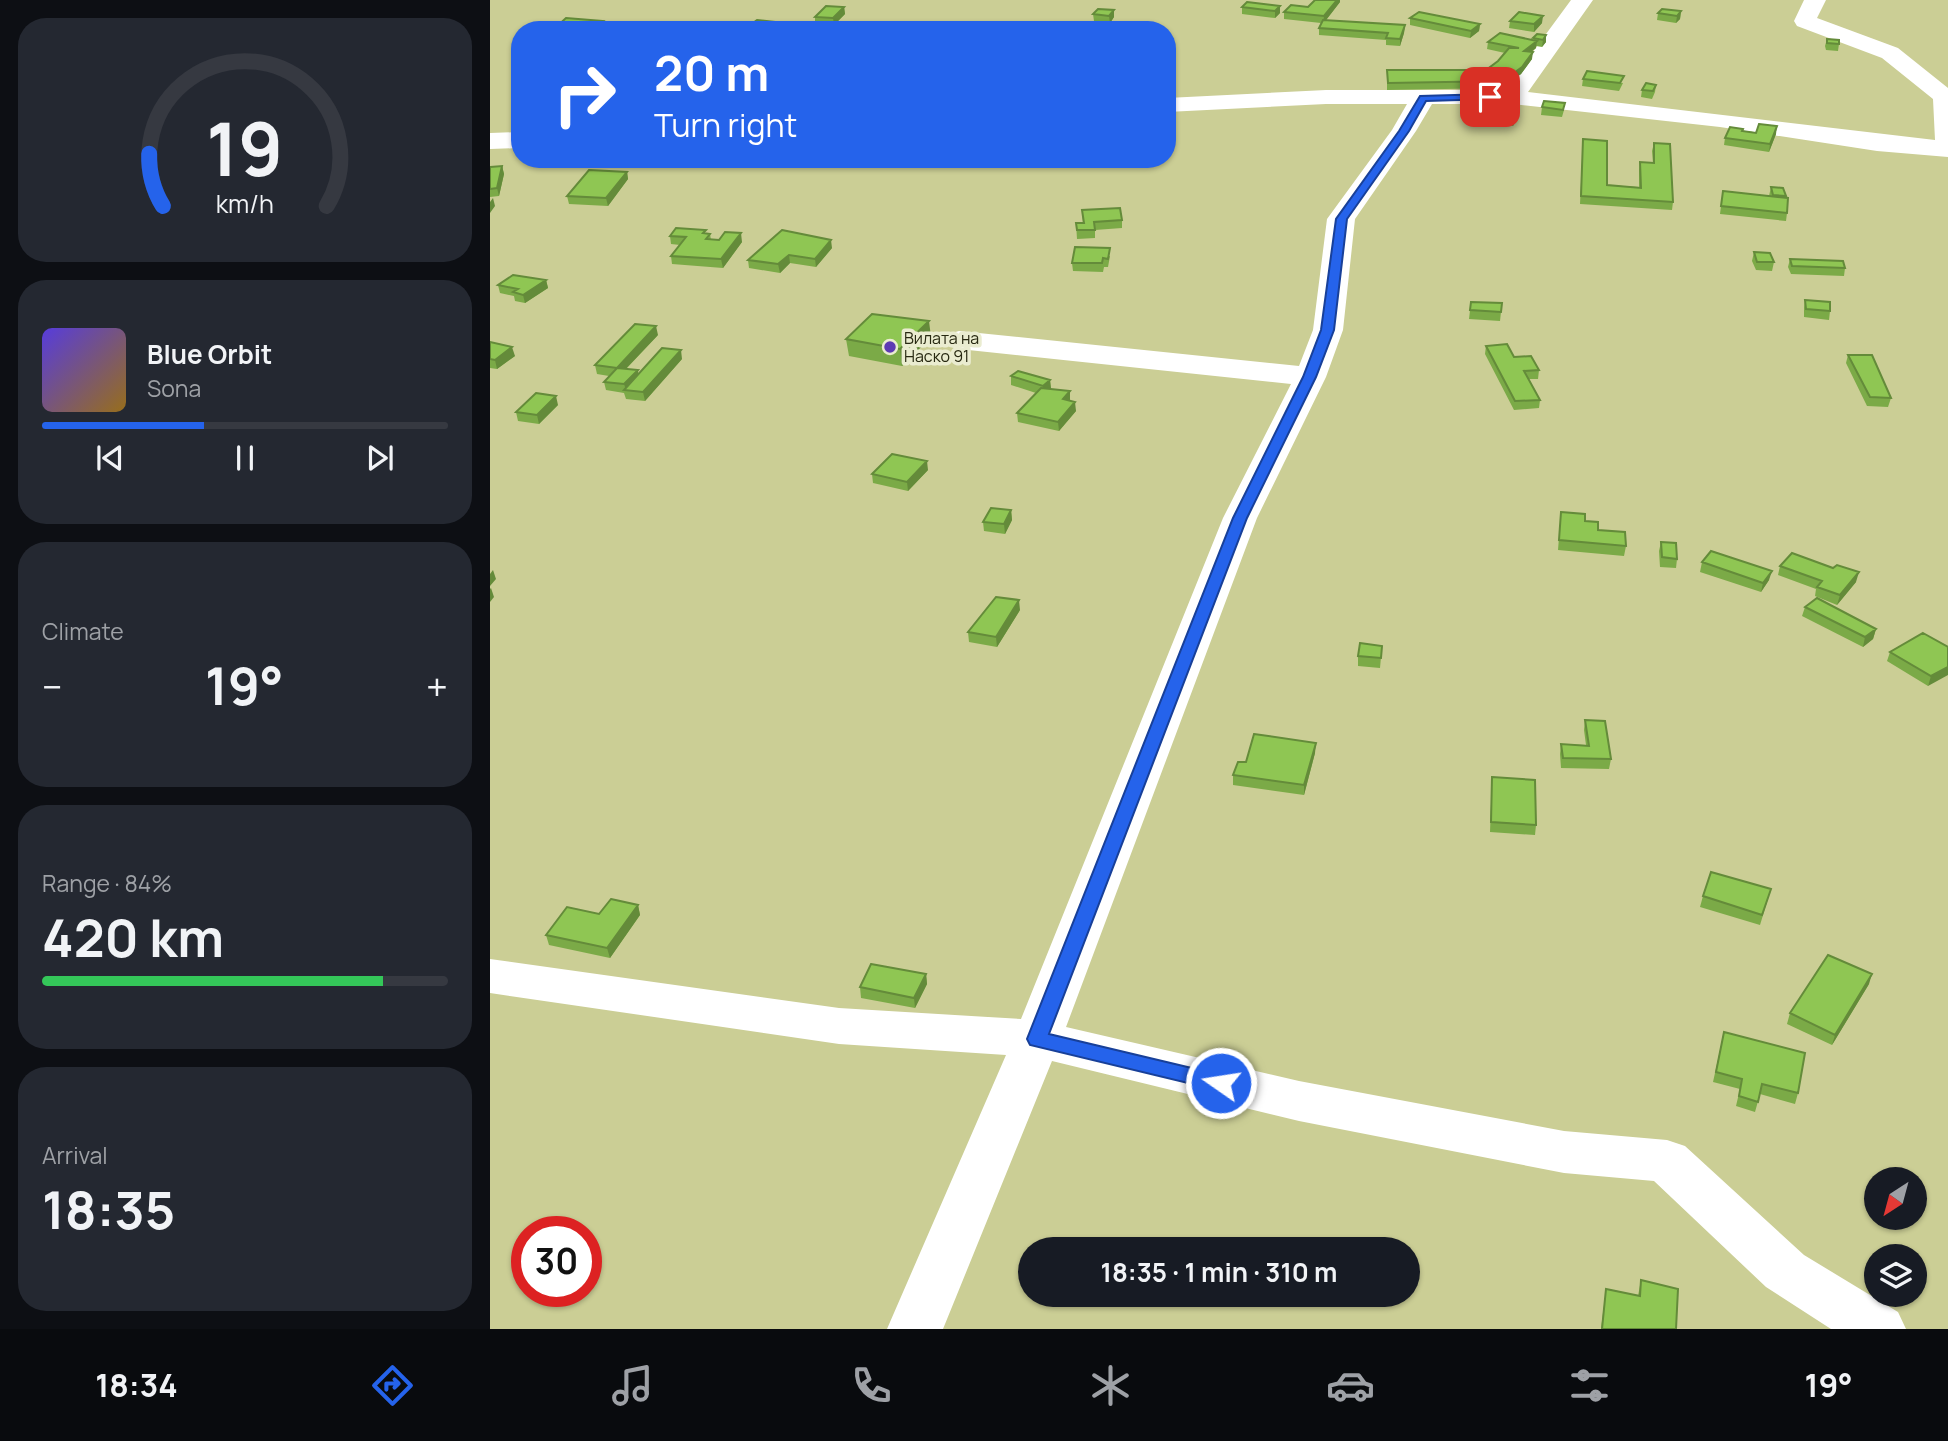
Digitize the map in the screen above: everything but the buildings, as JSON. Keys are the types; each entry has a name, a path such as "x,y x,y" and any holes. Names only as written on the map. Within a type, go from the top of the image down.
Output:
{"street":[{"path":"1815,0 1805,21 1890,53 1945,97 1948,141"},
{"path":"1512,97 1573,1"},
{"path":"1176,105 1300,98 1512,97 1720,120 1877,143 1948,149"},
{"path":"915,1329 1037,1039 1240,518 1310,377 1328,330 1342,219 1404,131 1423,98"},
{"path":"490,141 511,140"},
{"path":"959,340 1310,377"},
{"path":"490,976 839,1026 1037,1039 1299,1101 1564,1152 1667,1161 1785,1271 1878,1329"}],"place":[{"name":"Вилата на Наско 91","path":"890,347"}],"route":[{"path":"1221,1083 1037,1039 1240,518 1310,377 1328,330 1342,219 1404,131 1423,98 1490,97"}]}
